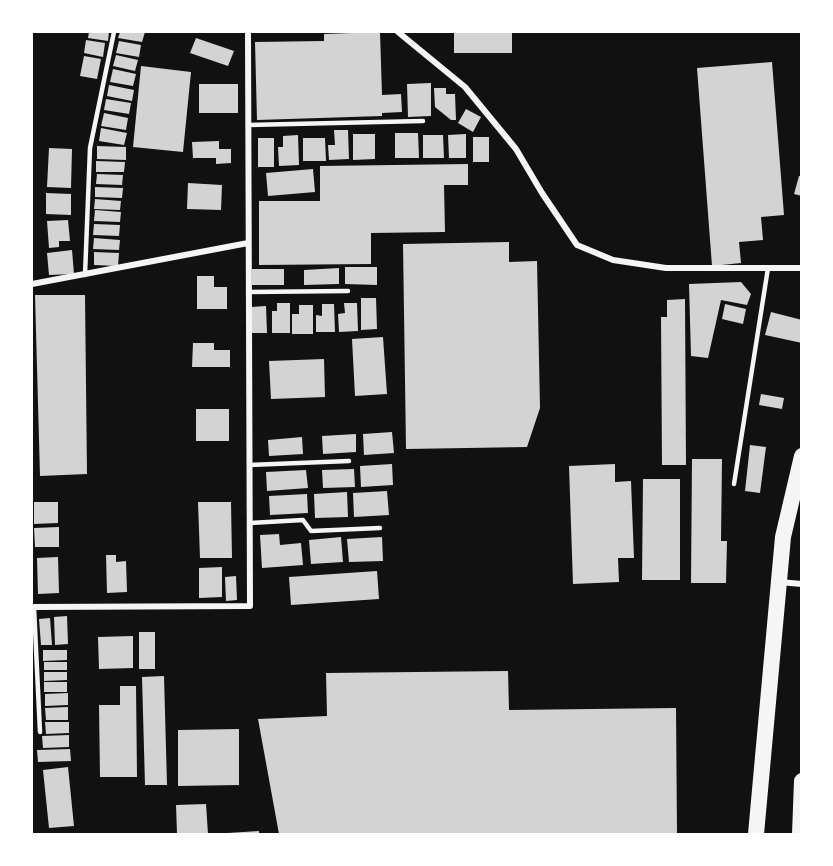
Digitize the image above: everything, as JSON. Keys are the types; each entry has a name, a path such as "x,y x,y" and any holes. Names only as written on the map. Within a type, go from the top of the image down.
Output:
{"highway":[{"path":"756,834 783,537 801,456"},
{"path":"800,834 801,781"}],"street":[{"path":"33,607 250,606 248,32"},
{"path":"398,32 465,87 516,149 577,245 613,260 666,268 801,268"},
{"path":"32,284 248,243"},
{"path":"779,582 801,584"}],"lane":[{"path":"85,274 90,148 114,32"},
{"path":"248,125 423,121"},
{"path":"734,484 768,268"},
{"path":"248,292 348,291"},
{"path":"249,465 349,461"},
{"path":"250,523 303,520 311,531 380,528"},
{"path":"33,607 40,732"}],"building":[{"path":"89,32 109,32 108,41 88,38"},
{"path":"120,32 145,32 142,42 118,38"},
{"path":"380,32 382,95 401,94 402,112 382,113 382,116 257,120 255,42 324,41 324,34"},
{"path":"454,32 512,32 512,53 454,53"},
{"path":"196,38 234,51 228,66 190,53"},
{"path":"86,40 105,43 103,57 84,53"},
{"path":"119,41 141,45 139,57 116,53"},
{"path":"116,55 138,60 135,71 113,66"},
{"path":"84,56 101,59 97,79 80,76"},
{"path":"772,62 784,215 761,217 763,240 739,242 741,263 712,266 697,68"},
{"path":"141,66 191,72 183,152 133,147"},
{"path":"113,69 136,74 133,86 110,82"},
{"path":"431,83 431,116 408,117 407,84"},
{"path":"199,84 238,84 238,113 199,113"},
{"path":"109,85 134,90 132,101 107,96"},
{"path":"434,88 446,88 446,94 455,94 456,120 451,120 435,107"},
{"path":"106,99 131,103 129,114 104,110"},
{"path":"466,109 481,117 473,132 458,123"},
{"path":"104,113 128,118 126,130 101,126"},
{"path":"101,128 127,133 124,145 99,141"},
{"path":"334,130 348,130 349,159 329,160 328,145 335,145"},
{"path":"395,133 418,133 419,158 395,158"},
{"path":"353,134 375,134 375,159 353,160"},
{"path":"466,134 466,158 449,158 448,135"},
{"path":"298,135 299,165 279,166 278,147 283,147 283,136"},
{"path":"423,135 443,135 444,158 423,158"},
{"path":"473,137 489,137 489,162 473,162"},
{"path":"258,138 274,138 274,167 258,167"},
{"path":"303,138 325,138 326,161 303,161"},
{"path":"219,141 219,149 231,149 231,163 216,164 216,158 193,158 192,142"},
{"path":"97,146 126,147 126,160 97,159"},
{"path":"49,148 72,149 71,188 47,187"},
{"path":"96,161 125,162 124,172 96,172"},
{"path":"468,164 468,185 444,185 445,232 371,233 371,264 259,265 259,201 320,201 320,166"},
{"path":"313,169 315,192 268,196 266,173"},
{"path":"97,174 123,175 122,185 96,184"},
{"path":"799,176 802,176 802,196 794,194"},
{"path":"188,183 222,185 221,210 187,209"},
{"path":"95,187 123,188 122,198 95,197"},
{"path":"46,193 71,194 71,215 46,214"},
{"path":"95,199 121,201 120,210 94,209"},
{"path":"95,210 121,212 120,222 94,221"},
{"path":"68,220 70,241 59,241 59,247 49,248 47,221"},
{"path":"94,224 120,225 119,236 93,235"},
{"path":"94,238 120,240 119,250 93,249"},
{"path":"509,242 509,262 537,261 540,408 527,447 406,449 403,244"},
{"path":"72,250 74,274 49,275 47,253"},
{"path":"94,252 119,253 118,266 94,265"},
{"path":"345,267 377,267 377,285 345,284"},
{"path":"339,268 339,284 304,285 304,270"},
{"path":"252,269 284,269 284,285 252,285"},
{"path":"197,276 214,276 214,287 227,287 227,309 197,309"},
{"path":"741,282 751,294 747,305 721,300 708,358 691,356 689,284"},
{"path":"35,295 85,295 87,474 40,476"},
{"path":"361,298 376,298 377,329 361,330"},
{"path":"685,299 686,465 662,465 661,317 667,317 667,300"},
{"path":"277,303 290,303 290,333 272,333 272,311 277,311"},
{"path":"344,303 357,303 358,331 339,332 338,314 345,313"},
{"path":"322,304 334,304 335,332 316,332 316,315 322,316"},
{"path":"725,304 746,309 743,324 722,319"},
{"path":"299,305 313,305 313,334 292,334 292,314 299,314"},
{"path":"266,306 267,333 252,333 251,307"},
{"path":"771,312 802,320 802,343 765,335"},
{"path":"383,337 387,394 355,396 352,339"},
{"path":"193,343 214,343 214,350 230,350 230,367 192,367"},
{"path":"324,359 325,397 271,399 269,361"},
{"path":"761,394 784,398 782,409 759,405"},
{"path":"196,409 229,409 229,441 196,441"},
{"path":"392,432 394,453 364,455 363,434"},
{"path":"356,434 356,452 323,454 322,436"},
{"path":"302,437 303,454 269,456 268,440"},
{"path":"750,445 766,447 760,493 745,491"},
{"path":"692,459 722,459 721,541 727,541 726,583 691,583"},
{"path":"392,464 393,485 361,487 360,466"},
{"path":"615,464 615,482 631,481 634,558 618,558 619,582 573,584 569,466"},
{"path":"354,469 355,487 323,488 322,470"},
{"path":"306,470 308,488 267,491 266,472"},
{"path":"643,479 680,479 680,580 642,580"},
{"path":"387,491 389,515 354,517 353,493"},
{"path":"347,492 348,517 315,518 314,494"},
{"path":"307,494 308,513 270,515 269,496"},
{"path":"34,502 58,502 58,523 34,524"},
{"path":"198,502 231,502 232,558 200,558"},
{"path":"59,527 59,547 35,547 34,528"},
{"path":"279,534 280,545 301,543 303,565 262,568 260,535"},
{"path":"341,537 343,562 311,564 309,540"},
{"path":"382,537 383,561 349,562 347,539"},
{"path":"106,555 116,555 116,562 126,561 127,592 107,593"},
{"path":"58,557 59,593 38,594 37,558"},
{"path":"222,567 222,597 199,598 199,568"},
{"path":"377,571 379,599 291,605 289,577"},
{"path":"236,576 237,600 226,601 225,577"},
{"path":"67,616 68,644 55,645 54,617"},
{"path":"50,618 52,645 41,645 39,619"},
{"path":"139,632 155,632 155,669 139,669"},
{"path":"133,636 133,668 99,669 98,637"},
{"path":"43,650 67,650 67,660 43,661"},
{"path":"44,662 67,662 67,670 44,670"},
{"path":"508,671 509,710 676,708 677,834 279,834 258,719 327,716 326,673"},
{"path":"44,672 67,672 67,680 44,681"},
{"path":"164,676 167,785 145,785 142,677"},
{"path":"44,682 67,682 67,692 44,692"},
{"path":"120,686 136,686 137,777 100,777 99,705 120,705"},
{"path":"68,693 68,705 45,706 45,694"},
{"path":"68,707 68,720 46,720 45,708"},
{"path":"45,722 69,722 69,733 46,734"},
{"path":"239,729 239,785 178,786 178,730"},
{"path":"69,735 69,747 43,748 42,736"},
{"path":"70,749 71,761 38,762 37,750"},
{"path":"68,767 74,826 49,828 43,770"},
{"path":"206,804 208,834 177,834 176,805"},
{"path":"259,831 259,834 227,834 227,833"}]}
